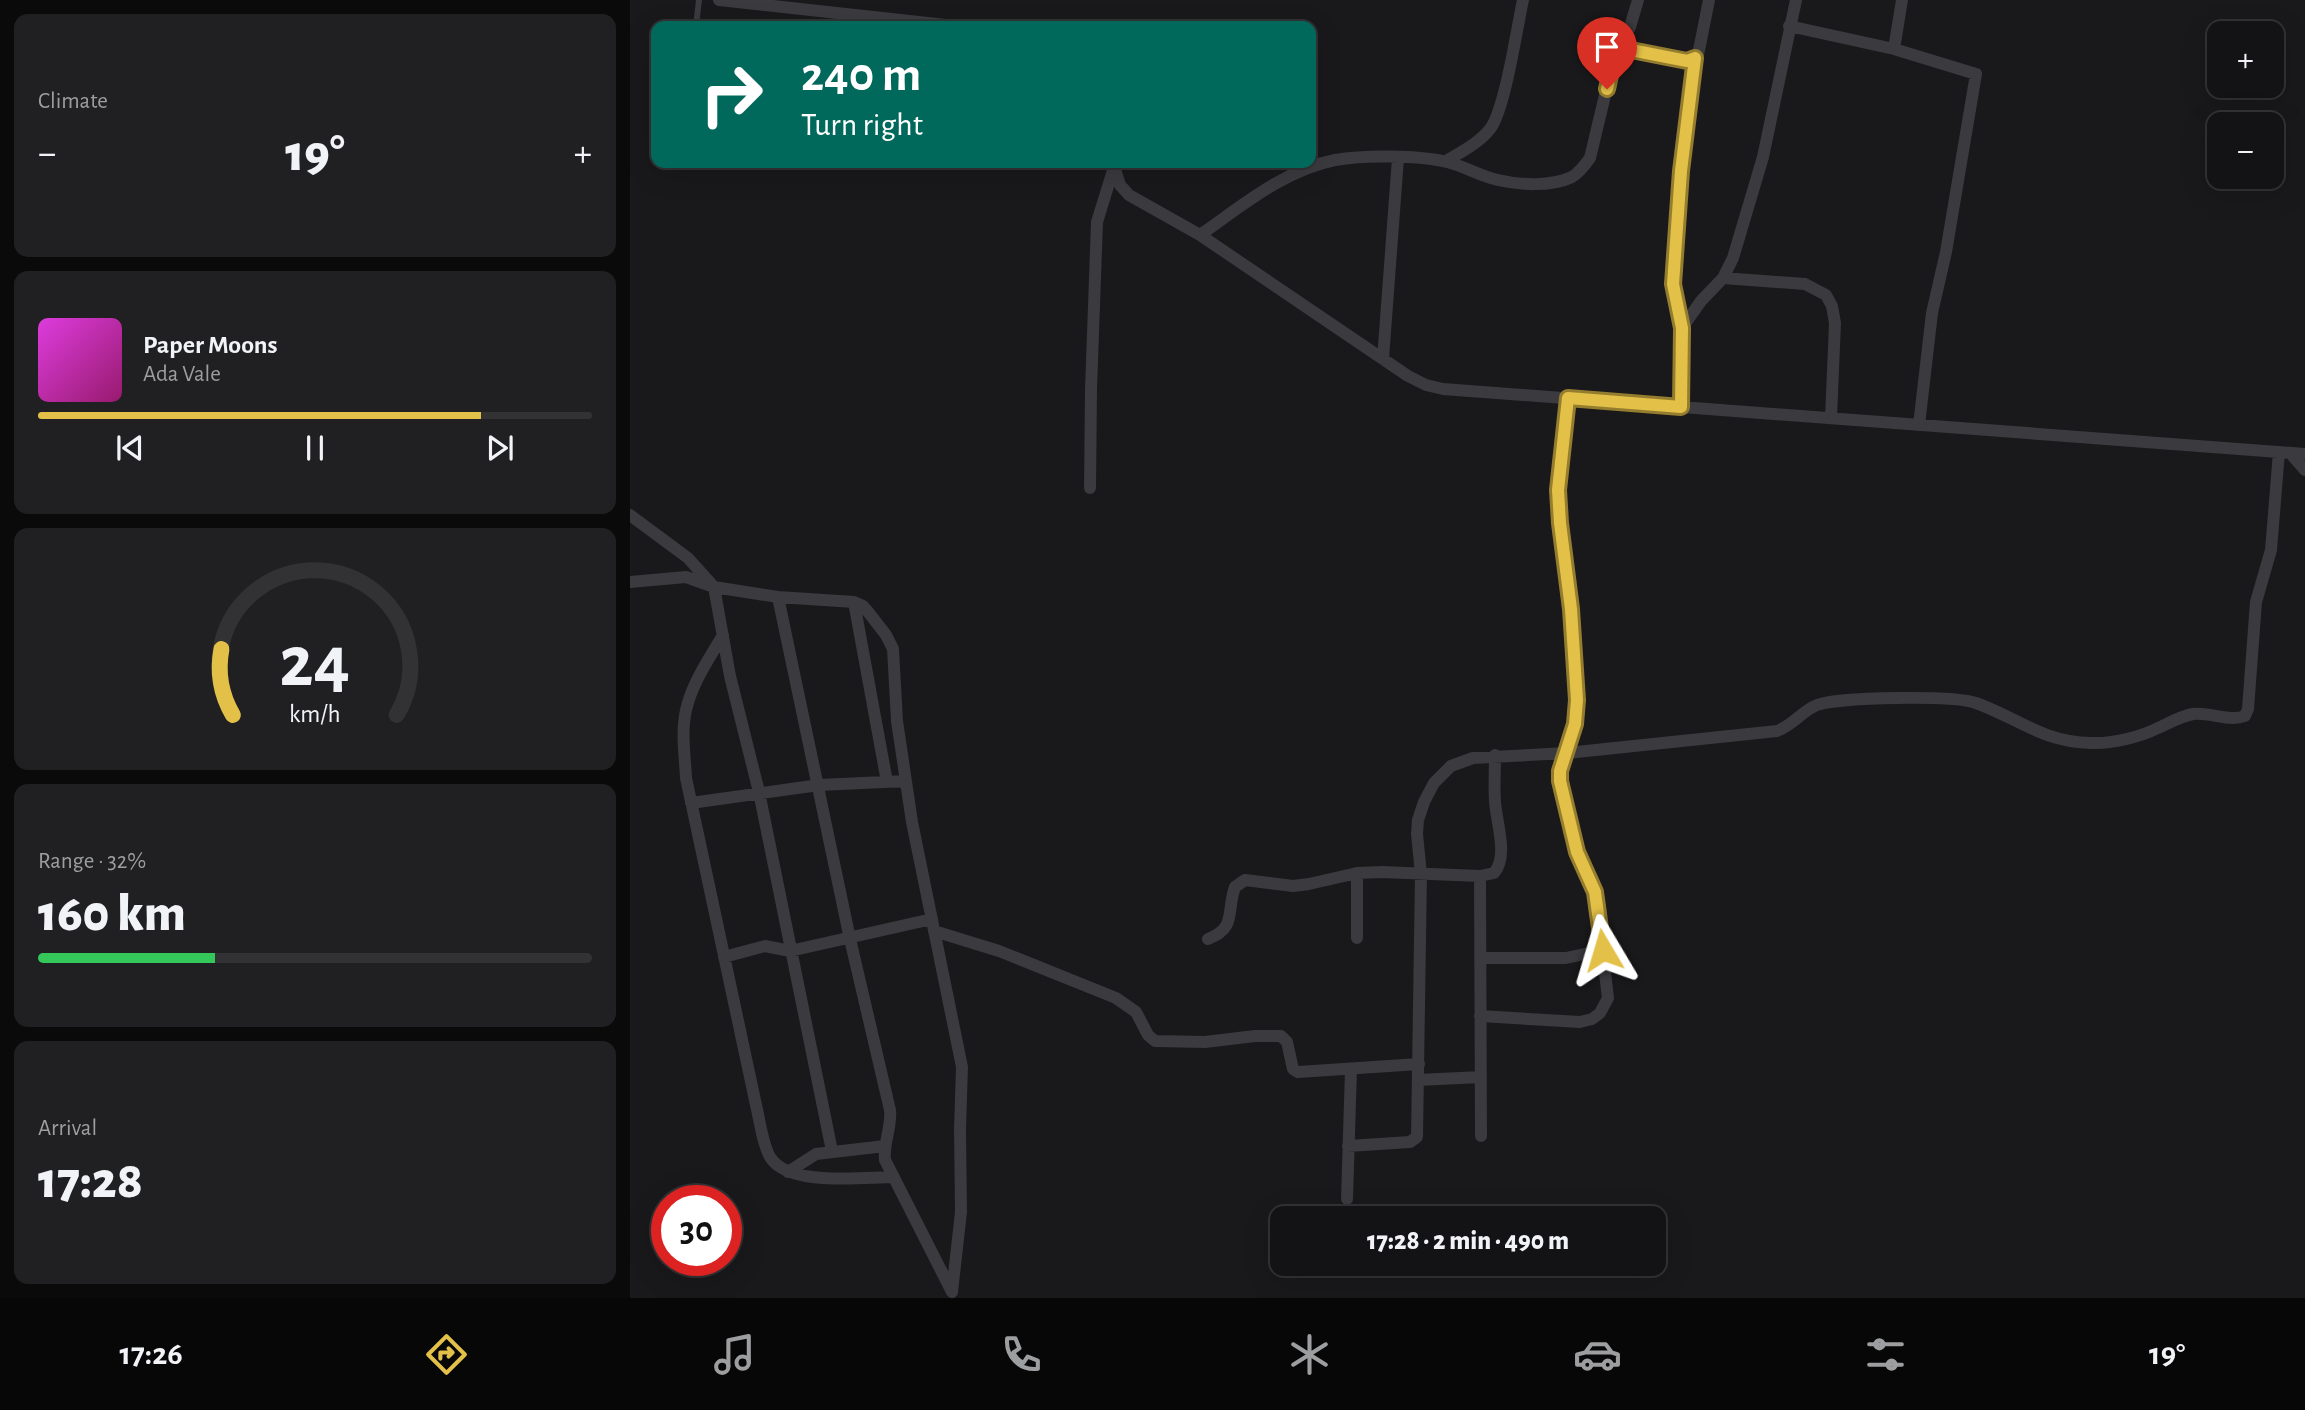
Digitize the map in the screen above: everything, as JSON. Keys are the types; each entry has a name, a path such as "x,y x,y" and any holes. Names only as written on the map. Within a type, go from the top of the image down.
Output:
{"street":[{"path":"719,0 841,7 925,21"},
{"path":"1446,162 1491,128 1499,111 1523,0"},
{"path":"1316,165 1338,160 1398,158 1446,162 1496,180 1522,184 1552,182 1571,177 1583,168 1590,158 1612,66 1630,27 1637,0"},
{"path":"1681,407 1682,328 1673,284 1681,171 1695,58 1698,55 1709,0"},
{"path":"1682,328 1701,301 1723,278 1733,258 1763,157 1796,0"},
{"path":"1895,49 1902,0"},
{"path":"1789,26 1895,49 1976,74 1946,252 1932,313 1919,425"},
{"path":"1621,48 1687,61 1695,58"},
{"path":"1383,359 1398,158"},
{"path":"1090,488 1097,222 1112,168"},
{"path":"1114,168 1120,185 1129,195 1200,235 1417,380 1443,388 2305,454"},
{"path":"1200,235 1284,178 1306,168"},
{"path":"1723,278 1805,284 1826,295 1832,306 1835,323 1831,418"},
{"path":"1480,1016 1570,1023 1592,1019 1601,1013 1608,998 1595,892 1577,852 1561,789 1560,771 1575,724 1577,700 1571,609 1558,490 1568,398"},
{"path":"1348,1146 1415,1140 1418,1133 1422,874 1418,820 1434,783 1451,766 1472,758 1494,755 1567,753 1777,732 1789,727 1810,708 1821,703 1849,701 1926,698 1970,701 2048,736 2095,743 2146,733 2191,714 2238,719 2245,716 2248,709 2256,602 2271,550 2284,452"},
{"path":"2284,452 2305,470"},
{"path":"630,515 688,558 715,587 730,676 759,792 832,1151"},
{"path":"630,582 686,577 715,587 778,597 853,601 869,613 891,643 897,720 906,781 962,1067 961,1212 953,1295"},
{"path":"778,597 850,939 890,1110 891,1127 885,1146 885,1160 953,1295"},
{"path":"853,601 887,782"},
{"path":"723,635 693,687 686,711 683,738 691,803 769,1155 776,1165 788,1172 814,1177 894,1177"},
{"path":"1208,939 1219,935 1227,927 1232,894 1240,882 1245,880 1293,886 1357,873 1480,876 1494,873 1500,864 1500,839 1495,801 1494,755"},
{"path":"691,803 819,785 906,781"},
{"path":"1357,873 1357,938"},
{"path":"1480,876 1481,1136"},
{"path":"723,957 765,946 790,951 933,925 1116,998 1136,1012 1148,1035 1155,1041 1205,1042 1281,1036 1287,1042 1295,1071 1419,1064"},
{"path":"1480,957 1566,958 1603,950"},
{"path":"1347,1199 1351,1069"},
{"path":"1418,1080 1481,1077"},
{"path":"788,1172 809,1156 885,1146"}],"lane":[{"path":"697,21 699,0"}],"route":[{"path":"1603,950 1595,892 1577,852 1560,781 1560,771 1575,724 1577,700 1571,609 1558,490 1568,398 1681,407 1682,328 1673,284 1681,171 1695,58 1687,61 1621,48 1612,66 1607,89"}]}
